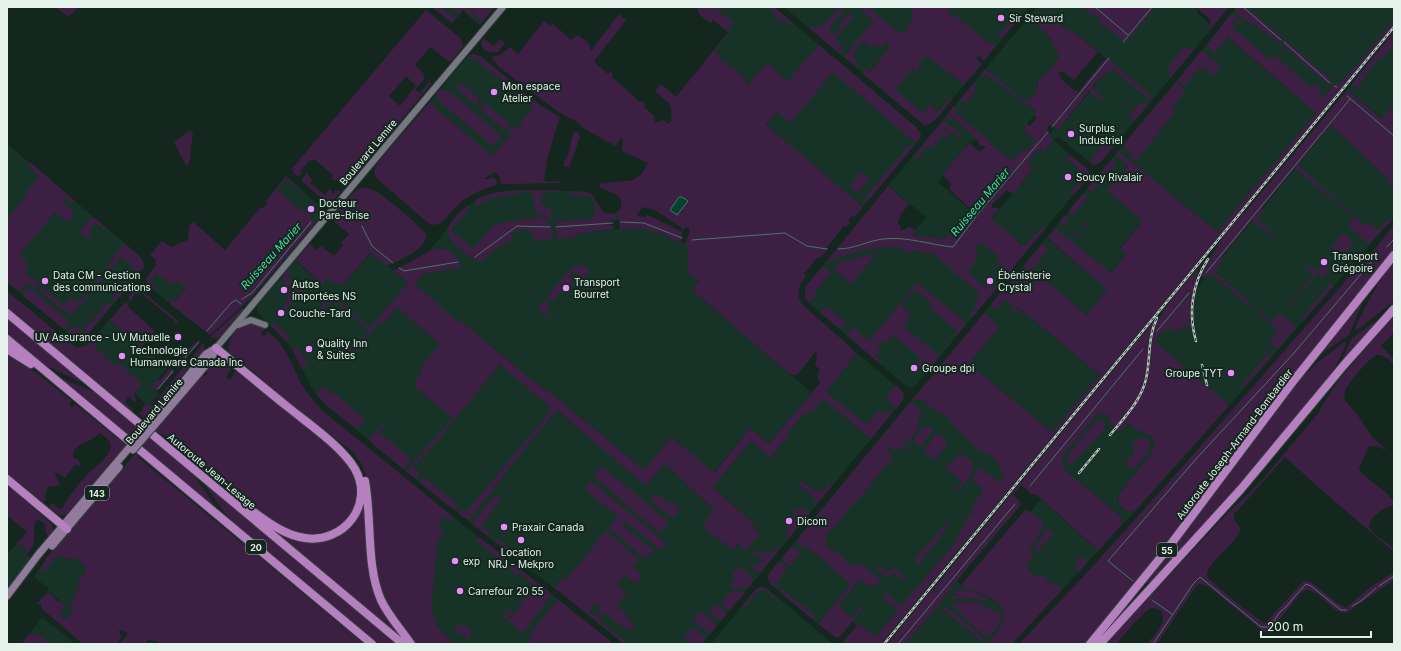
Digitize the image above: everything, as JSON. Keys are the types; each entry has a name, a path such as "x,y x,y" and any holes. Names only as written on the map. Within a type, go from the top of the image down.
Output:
{"highway":[{"name":"Autoroute Joseph-Armand-Bombardier","path":"1090,644 1165,552 1291,384 1394,255"},
{"name":"55","path":"1100,644 1249,480 1344,365 1394,309"},
{"name":"Autoroute Jean-Lesage","path":"7,313 403,644"},
{"name":"20","path":"7,339 372,644"},
{"path":"208,480 274,526 304,538 324,538 335,534 347,525 356,513 361,497 360,483 357,472 348,459 315,429 216,348"},
{"path":"7,349 50,375"},
{"path":"315,429 348,452 361,470 366,487 377,589 386,610 411,644"},
{"path":"7,479 65,527"}],"main road":[{"name":"Boulevard Lemire","path":"65,527 157,418 211,359 216,348 503,7"},
{"path":"234,328 241,323 249,321 257,321 265,325"},
{"name":"143","path":"22,578 43,557 65,527"},
{"name":"143","path":"7,596 38,555 65,527"}],"shaded area":[{"path":"55,7 78,7 69,17"},
{"path":"432,7 471,7 485,19 480,25 463,10 452,23"},
{"path":"432,7 441,7 455,18 458,13 451,7 467,7 480,25 463,10 452,23"},
{"path":"469,7 495,7 482,22"},
{"path":"697,7 774,7 819,45 787,83 778,72 746,85 712,52 728,32"},
{"path":"697,7 718,7 717,9 726,18 735,21 727,31 713,20 711,23 702,16"},
{"path":"770,7 774,7 793,23 791,25 783,18 776,26 775,25 778,21 776,19 778,17 770,11 772,9"},
{"path":"784,7 908,7 917,17 866,76"},
{"path":"839,7 845,7 829,29 830,34 838,32 841,28 839,26 846,16 848,16 851,12 853,14 853,17 835,39 842,46 840,50 842,52 840,54 810,29 812,27 815,29 820,24 823,27"},
{"path":"858,7 868,7 895,30 901,33 906,30 914,17 912,11 908,7 951,7 948,11 949,15 954,15 990,44 993,43 996,46 984,61 980,56 976,58 982,64 964,85 926,56 919,63 920,66 916,72 912,69 895,90 923,113 931,104 937,113 950,98 952,99 936,119 924,125 862,73 865,69 870,72 891,46 886,42 880,48 875,44 871,48 863,41 852,54 857,60 855,63 858,66 857,68 844,57 871,24 875,22"},
{"path":"951,7 1029,7 1002,37 1003,38 995,48 954,16 949,15 948,11"},
{"path":"1037,7 1195,7 1197,13 1213,27 1099,164 1093,165 1058,136 1054,140 1088,169 1089,174 1028,249 991,220 1031,172 1027,162 1055,128 1058,130 1103,76 1109,72 1106,58 1073,31 1067,30 1061,26 1058,19 1050,11 1036,26 1042,29 1054,44 1059,56 1052,68 1036,82 1038,93 1027,105 1036,111 1023,129 1035,141 1026,152 1021,152 1013,161 990,144 977,139 970,142 938,182 969,209 945,239 912,235 926,217 888,186"},
{"path":"1082,7 1157,7 1126,42 1098,21 1099,18 1092,15"},
{"path":"1195,7 1229,7 1209,31 1208,29 1211,22 1208,17"},
{"path":"1237,7 1394,7 1394,25 1321,113 1221,27"},
{"path":"1237,7 1246,7 1283,38 1279,42 1256,26 1255,23 1253,25 1235,12"},
{"path":"426,10 460,38 463,46 450,62 430,47 415,65 423,73 425,78 415,90 420,93 429,81 432,83 343,188 341,187 343,185 337,179 335,181 332,179 333,175 314,159 312,161 310,160 300,171 302,173 298,177 293,173 294,169 290,171","holes":["406,76 416,86 400,106 389,96"]},
{"path":"1050,11 1058,19 1061,26 1067,30 1073,31 1098,52 1074,80 1062,71 1059,73 1067,84 1078,92 1106,58 1109,58 1153,98 1149,99 1112,69 1092,87 1095,91 1098,91 1098,94 1102,99 1101,102 1089,91 1058,130 1051,125 1048,126 1047,131 1051,134 1051,139 1053,141 1047,146 1044,152 1039,149 1028,162 1031,166 1031,171 1013,194 1007,190 992,204 992,208 1000,208 991,219 1019,243 1025,246 1041,228 1045,229 1007,275 1003,273 1005,270 996,263 1000,258 981,242 974,250 977,254 975,261 967,272 986,288 990,284 996,289 972,318 969,316 976,307 974,304 979,297 977,290 934,254 911,250 910,253 903,251 903,248 887,247 855,252 844,255 830,262 827,261 888,186 909,204 901,214 898,223 901,227 900,230 904,230 909,227 916,230 912,235 945,239 970,208 949,189 951,185 950,182 942,175 970,143 977,150 981,151 986,146 980,146 977,139 953,118 951,121 946,116 954,106 957,108 954,112 960,117 968,109 961,118 991,142 990,144 1013,161 1021,151 1026,152 1035,141 1023,129 1027,124 1030,126 1037,118 1034,115 1036,111 986,74 983,77 980,75 985,70 988,71 1020,97 1027,101 1030,100 1032,96 1037,93 1036,90 1038,84 1036,82 1052,68 1059,56 1048,35 1036,26"},
{"path":"619,14 626,20 595,60 595,63 608,74 610,71 614,79 640,102 642,101 645,104 643,106 654,116 655,122 663,119 668,124 672,121 671,105 655,91 661,84 676,97 728,33 716,50 722,62 725,61 730,67 746,79 744,82 747,85 768,62 787,82 819,45 916,127 921,134 916,143 904,134 905,132 901,131 833,72 790,123 777,112 766,125 863,207 855,217 852,216 848,221 850,223 845,228 844,226 827,247 828,249 821,257 817,258 804,274 806,276 799,287 799,298 804,306 857,353 826,392 867,425 883,405 880,411 885,415 889,411 893,412 871,439 824,399 813,411 811,410 804,414 788,432 790,434 770,458 751,441 713,487 755,525 752,528 760,533 744,551 739,542 732,550 702,526 714,510 667,465 662,467 646,486 557,410 525,448 470,519 466,519 459,514 461,509 466,512 550,412 550,407 500,364 445,432 413,468 420,474 418,478 415,479 406,471 453,418 416,388 415,381 422,373 419,370 440,344 397,307 384,324 380,321 344,363 343,362 347,357 334,346 339,341 351,350 369,330 337,303 327,304 324,308 326,313 324,315 320,312 323,302 338,301 370,328 408,283 393,271 433,249 446,249 454,254 461,266 459,268 425,273 415,284 455,320 462,322 644,470 671,437 714,473 750,428 769,444 820,383 817,376 820,370 815,365 817,356 816,351 798,374 793,375 786,371 692,290 699,281 688,273 688,246 685,244 690,230 688,227 683,229 681,243 645,229 620,229 617,212 621,208 621,199 616,194 600,188 599,184 633,180 641,175 648,163 622,151 623,139 620,139 616,146 586,130 576,121 563,115 498,66 491,57 500,55 510,47 518,54 544,21 550,26 552,23 571,40 578,35 588,42 591,51","holes":["643,207 655,210 682,228 682,232 647,215 645,217 637,216"]},
{"path":"1231,14 1242,21 1239,25 1233,20 1232,24 1234,29 1270,60 1274,55 1311,88 1316,85 1321,90 1320,95 1323,98 1336,83 1338,84 1341,82 1394,20 1394,25 881,644 844,644 845,639 857,626 860,625 876,637 898,610 884,599 886,596 883,593 884,592 901,606 957,541 960,531 966,523 967,516 974,510 971,507 983,492 983,489 972,481 978,469 984,470 1000,482 1004,475 1000,471 1000,463 998,463 989,454 980,451 952,424 950,419 937,412 924,401 919,399 916,401 913,399 984,313 988,315 999,327 969,364 1052,432 1100,375 1016,305 1015,307 1024,315 1022,316 1011,307 1012,305 1005,299 997,309 994,309 991,304 1021,270 1028,275 1025,278 1033,285 1040,276 1087,315 1107,289 1047,238 1054,229 1056,229 1111,273 1126,254 1120,249 1143,221 1107,191 1128,166 1116,155 1117,152 1120,152 1217,232 1316,113 1228,37 1215,53 1207,46"},
{"path":"1014,17 1018,20 1003,36 1002,40 998,36"},
{"path":"1220,29 1316,113 1217,232 1120,152 1117,152"},
{"path":"1394,31 1394,104 1383,119 1347,90"},
{"path":"1394,31 1394,39 1391,43 1393,45 1383,58 1380,57 1367,73 1358,88 1351,85"},
{"path":"483,38 494,46 500,39 505,43 498,52 491,52 483,48"},
{"path":"1285,40 1332,81 1328,84 1282,45"},
{"path":"1183,47 1194,50 1171,77 1169,75 1171,72 1167,69"},
{"path":"1201,51 1209,56 1184,87 1177,81"},
{"path":"925,53 964,85 934,121 927,125 922,123 889,96"},
{"path":"472,54 480,56 540,105 494,160 428,104 468,56"},
{"path":"472,54 480,56 540,105 561,118 559,119 547,160 544,180 548,182 560,181 560,183 501,184 499,176 496,172 494,172 484,179 493,177 497,181 496,185 481,190 465,199 441,223 434,225 428,223 377,179 374,172 376,165 429,103 432,102 435,104 434,107 492,156 512,133 508,129 506,130 511,125 510,127 514,130 517,126 519,127 533,108 501,81 502,79 499,76 498,78 474,58 472,60 469,58 469,55"},
{"path":"1210,57 1220,66 1214,75 1210,77 1209,75 1212,71 1206,67 1203,71 1200,69"},
{"path":"835,58 916,127 921,134 919,140 863,207 766,126 777,112 785,118"},
{"path":"460,82 481,100 476,103 476,105 456,88 460,85"},
{"path":"975,82 977,84 974,89 976,91 967,103 963,100 960,104 958,102"},
{"path":"1176,82 1185,91 1172,107 1176,111 1138,158 1139,159 1137,162 1123,145"},
{"path":"441,89 463,102 499,134 500,138 496,143 491,145 440,102 436,94"},
{"path":"1347,90 1382,119 1394,104 1394,189 1389,185 1391,182 1331,125 1298,165 1364,225 1366,223 1369,225 1370,224 1378,230 1389,218 1391,221 1369,244 1348,226 1354,218 1295,168 1262,208 1264,211 1257,219 1274,235 1273,239 1270,236 1271,235 1252,220 1223,256 1216,271 1216,273 1251,304 1250,307 1211,273 1205,278 1201,277 1202,274 1216,248 1227,232"},
{"path":"482,101 510,124 505,130 477,106 478,105 481,107 484,104"},
{"path":"1141,102 1147,104 1147,106 1134,121 1120,110 1128,116"},
{"path":"943,120 949,124 939,136 940,137 950,125 962,135 960,138 952,131 946,139 942,136 931,148 927,146 919,156 921,157 919,159 915,155"},
{"path":"1331,125 1394,185 1394,217 1229,406 1225,400 1224,402 1154,341"},
{"path":"189,131 193,132 189,164 186,165 174,142"},
{"path":"575,131 580,137 569,167 564,167 564,161 567,158"},
{"path":"1108,137 1116,143 1100,163 1093,165 1090,162"},
{"path":"7,144 47,177 7,225"},
{"path":"910,144 913,147 868,201 864,199"},
{"path":"1116,154 1128,165 1108,191 1143,221 1120,248 1126,254 1110,274 1056,229 1054,229"},
{"path":"1070,155 1088,169 1089,172 1087,179 1073,195 1071,195 1071,192 1085,175 1067,159"},
{"path":"1111,160 1118,164 1116,163 1092,192 1093,195 1087,188"},
{"path":"30,162 75,201 72,203 66,198 63,202 72,211 73,216 68,222 55,212 23,250 20,255 28,263 24,268 28,271 26,274 40,285 36,288 27,284 18,291 7,282 7,219 27,195 26,193 39,176 28,166"},
{"path":"861,172 869,179 857,193 850,186"},
{"path":"307,173 313,182 312,181 310,183 325,195 330,189 334,195 335,190 341,191 330,204 328,204 302,181"},
{"path":"286,176 323,209 324,212 316,222 300,209 298,211 290,204 292,202 276,188"},
{"path":"286,176 299,188 298,189 286,179 277,189 299,210 300,209 296,206 297,205 307,214 312,211 308,215 316,222 250,299 210,335 169,303 172,300 174,302 186,288 178,280 176,282 173,280 172,281 174,283 171,285 170,282 169,283 156,273 150,281 157,288 155,289 156,290 155,291 147,284 146,278 156,265 155,259 150,255 162,241 171,247 188,240 189,226 193,222 225,250 261,207 264,208 267,204 266,201"},
{"path":"58,187 139,255 144,264 143,269 84,339 80,341 7,282 7,247"},
{"path":"362,188 377,192 411,219 426,234 425,240 418,250 387,266 370,253 344,284 334,284 334,282 331,282 330,279 324,279 324,284 322,284 296,260 310,244 317,250 321,246 334,256 343,245 341,243 349,234 331,219 355,191"},
{"path":"552,190 591,193 604,213 610,214 617,212 619,220 556,221 557,239 576,234 633,227 646,229 688,245 688,273 699,281 692,290 812,393 769,444 750,428 713,473 671,437 644,470 462,322 419,370 454,419 501,363 646,485 662,467 667,465 714,510 703,526 732,550 755,525 713,487 751,441 770,458 795,420 824,394 857,353 904,393 903,400 702,644 624,644 587,614 625,568 558,591 410,475 321,400 310,385 296,356 288,344 257,312 257,306 296,260 304,269 324,284 324,279 348,279 371,253 408,282 425,273 460,267 458,260 446,249 438,247 430,250 462,210 479,198 497,192"},
{"path":"552,190 565,191 545,192 545,195 541,196 541,204 545,204 545,208 551,208 551,220 536,213 532,191 487,199 478,206 474,203 479,198 498,192"},
{"path":"572,191 587,192 595,199 592,199 591,196 571,194"},
{"path":"1083,194 1090,198 1087,197 1073,215 1075,217 1070,213 1069,210"},
{"path":"679,197 682,197 688,201 677,215 670,210"},
{"path":"595,199 604,213 615,213 616,221 611,220 610,226 615,226 613,229 576,234 576,237 557,239 556,221 591,220 591,216 595,216"},
{"path":"467,206 470,207 451,230 473,249 495,224 536,217 545,219 550,224 552,240 535,241 534,234 524,229 513,232 511,240 488,255 481,262 465,253 451,240 449,235 448,229 450,224"},
{"path":"1064,216 1069,219 1065,225 1076,234 1080,234 1086,227 1084,225 1086,222 1084,220 1089,224 1078,237 1061,223 1060,221"},
{"path":"92,217 106,229 104,230 95,223 88,232 92,234 88,239 79,232"},
{"path":"1394,224 1394,249 1319,341 1153,564 1086,644 1019,644 1082,578 1185,464 1376,248"},
{"path":"1343,233 1351,240 1352,244 1347,252 1342,255 1331,248"},
{"path":"1047,237 1047,239 1108,289 1087,315 1041,277 1033,285 1018,272"},
{"path":"981,242 1013,268 917,384 912,387 906,386 809,303 805,297 806,286 835,251 896,246 910,252 911,250 934,254 956,272"},
{"path":"124,244 142,259 144,267 115,302 111,299 135,269 121,257 91,292 89,290"},
{"path":"1042,244 1049,249 1030,272 1024,266"},
{"path":"877,253 851,284 833,269 840,262"},
{"path":"1394,261 1394,301 1357,330 1355,328 1368,302"},
{"path":"1203,262 1198,271 1192,295 1190,297 1192,299 1190,317 1191,330 1187,326 1179,328 1178,332 1169,327 1166,331 1164,329 1154,341 1224,401 1225,400 1229,406 1135,511 1126,511 1119,504 1119,494 1153,451 1154,441 1153,438 1136,429 1128,422 1121,431 1115,431 1138,401 1146,384 1150,365 1152,337 1159,319 1170,301"},
{"path":"158,263 186,287 174,302 172,300 169,303 146,283 147,277"},
{"path":"1325,264 1330,269 1323,278 1313,269 1315,267 1319,270"},
{"path":"579,265 590,270 582,279 579,278 575,283 574,279 579,277 578,272 573,273 572,267"},
{"path":"823,266 831,273 813,295 815,297 809,303 805,295 806,286"},
{"path":"1307,267 1317,274 1288,308 1289,311 1287,308 1313,275"},
{"path":"570,269 574,286 569,282 562,285 559,282"},
{"path":"288,270 288,278 302,290 287,310 283,307 287,302 288,292 291,288 281,278"},
{"path":"558,283 562,290 553,301 548,296"},
{"path":"917,283 956,314 966,324 955,337 954,334 956,330 931,309 931,303 915,289 901,305 911,315 904,327 940,356 924,375 922,373 923,369 919,366 915,369 921,358 893,335 885,344 881,341 877,346 881,350 875,356 882,362 880,364 847,335 853,327 869,341"},
{"path":"1331,283 1334,286 1303,321 1298,317 1301,319"},
{"path":"42,286 64,306 70,298 77,302 86,294 90,299 87,297 72,315 66,310 64,311 40,291"},
{"path":"29,288 69,321 64,329 22,295 26,289"},
{"path":"135,290 140,290 143,292 178,321 175,325 174,324 176,322 141,293 139,295 136,293 131,299 132,302 128,298"},
{"path":"7,291 75,347 82,347 86,345 95,337 99,339 94,346 114,366 117,362 142,384 134,393 136,400 135,402 128,397 125,402 133,410 133,412 7,307"},
{"path":"1001,292 1100,375 1052,432 969,364 999,327 988,315 984,313"},
{"path":"268,294 282,306 268,297 267,295"},
{"path":"1363,298 1364,299 1349,335 1321,354 1319,353"},
{"path":"544,300 549,305 545,311 551,316 550,317 546,316 539,310 539,307"},
{"path":"108,302 112,305 84,339 77,340 68,333 73,325 83,332 85,330 85,326 78,319 87,326"},
{"path":"125,302 129,305 128,307 155,331 141,347 110,320"},
{"path":"826,306 846,322 840,329 820,313"},
{"path":"242,308 244,309 221,336 216,339 210,337"},
{"path":"1258,310 1272,322 1279,314 1296,326 1279,348 1277,349 1269,342 1278,331 1257,312"},
{"path":"1394,316 1394,332 1381,346 1394,359 1394,364 1382,355 1377,355 1365,365 1350,383 1344,396 1345,400 1359,417 1372,437 1385,448 1385,450 1377,446 1369,446 1359,468 1361,473 1394,501 1394,506 1390,506 1378,513 1372,519 1369,526 1372,532 1394,549 1394,552 1285,457 1234,514 1234,519 1240,528 1239,533 1213,563 1207,574 1208,578 1239,605 1265,623 1304,581 1311,582 1337,603 1346,608 1372,586 1394,572 1394,580 1346,613 1335,609 1320,596 1310,590 1305,590 1269,632 1266,633 1208,586 1200,584 1196,586 1157,644 1147,644 1159,629 1163,620 1163,615 1161,611 1152,608 1139,618 1117,644 1105,644 1225,516 1263,479 1319,412 1344,374"},
{"path":"7,317 89,386 43,364 7,333"},
{"path":"1157,317 1149,336 1147,368 1142,389 1135,402 1114,428 1108,415 1100,413 1097,415 1064,454 1062,459 1062,464 1067,472 1120,516 1122,520 1121,526 1098,550 1038,496 1030,493 1021,485 1013,495 1019,500 1020,506 954,584 939,605 905,644 887,644 932,590 939,592 933,589"},
{"path":"110,319 167,368 152,386 159,394 148,406 134,393 141,384 117,363 114,366 89,344"},
{"path":"1377,320 1380,320 1342,363 1341,362 1352,338"},
{"path":"250,322 259,324 265,329 261,334 264,336 268,332 280,343 304,389 324,412 451,515 452,518 449,521 443,516 438,527 443,534 437,543 431,608 437,626 454,644 416,644 384,601 377,577 370,495 366,475 361,463 354,453 272,389 229,352 228,349 233,334 242,325"},
{"path":"273,322 289,336 290,339 286,341 272,327 271,325"},
{"path":"200,339 199,343 177,368 175,367 190,348"},
{"path":"202,342 204,348 200,358 198,357 192,363 146,423 139,412 141,412 145,403 148,406 150,404 152,405 201,346"},
{"path":"1346,342 1339,359 1318,392 1261,462 1150,584 1146,581 1293,386 1317,363"},
{"path":"294,346 300,351 301,355 311,363 308,365 308,362 305,362 306,368 302,369 292,349 295,348"},
{"path":"1263,349 1271,355 1271,358 1243,387 1241,385 1268,355"},
{"path":"7,353 26,365 72,401 69,405 72,407 75,404 127,446 66,515 61,515 55,512 50,508 50,504 54,504 59,509 62,508 80,483 106,457 111,447 110,444 106,438 99,433 93,439 76,448 73,458 77,459 80,466 75,465 65,478 56,472 55,474 60,484 59,486 50,486 47,488 44,503 7,473"},
{"path":"216,360 222,361 231,366 231,369 226,377 230,380 235,372 237,372 330,447 348,465 355,478 357,497 350,516 344,524 336,530 317,536 306,535 295,532 272,521 234,493 237,489 233,486 230,490 179,449 179,444 176,441 154,430 202,375 205,376 208,373 205,371"},
{"path":"170,368 174,372 157,391 151,386 156,381 161,379"},
{"path":"61,378 94,392 108,401 141,429 133,439"},
{"path":"896,385 904,394 904,397 896,409 890,404 889,399 885,398"},
{"path":"323,387 331,394 334,393 366,420 356,429 326,405 316,394"},
{"path":"919,391 1014,472 877,639 860,625 857,626 852,622 854,620 835,604 818,624 770,584 768,578 769,573"},
{"path":"910,402 920,411 921,415 918,419 917,427 921,425 899,449 895,451 890,446 887,449 892,458 863,494 848,509 834,528 828,531 826,535 827,540 825,544 828,548 839,554 847,562 853,565 859,563 861,564 881,580 876,586 871,583 868,586 860,579 838,605 852,618 862,605 864,607 840,637 835,637 818,624 851,584 807,546 804,549 796,541"},
{"path":"1100,413 1108,415 1114,428 1123,418 1132,426 1152,437 1155,444 1153,451 1119,494 1117,501 1122,509 1126,511 1135,511 1121,526 1122,522 1120,516 1067,472 1062,464 1064,454 1094,418"},
{"path":"1100,420 1105,423 1105,428 1070,466 1067,462 1068,455 1094,423"},
{"path":"383,424 387,428 386,429 383,427 379,432 411,459 403,469 368,440"},
{"path":"924,427 932,428 933,431 920,447 913,441 904,452 903,451"},
{"path":"936,434 941,435 947,442 945,448 935,460 924,451"},
{"path":"149,436 195,477 217,508 140,446"},
{"path":"1141,437 1148,439 1150,442 1149,450 1134,469 1125,464 1135,452 1133,450 1135,447 1133,446 1133,442"},
{"path":"136,453 139,458 364,644 157,644 157,641 148,640 145,644 120,644 128,633 119,630 119,633 122,636 117,644 83,644 41,608 41,604 37,604 48,591 58,602 60,600 66,606 60,614 66,619 73,612 70,609 72,606 70,603 79,589 78,582 86,571 84,566 74,558 66,559 58,555 43,573 40,571 46,558"},
{"path":"959,454 970,460 973,464 973,469 969,478 956,493 954,491 961,485 962,481 946,468"},
{"path":"602,466 669,522 660,533 594,477"},
{"path":"360,471 364,482 371,565 398,632 397,634 273,529 310,541 356,518"},
{"path":"424,477 458,505 456,509 454,510 420,483"},
{"path":"801,480 814,491 817,488 822,492 830,483 830,486 833,485 815,505 813,503 816,499 798,484"},
{"path":"591,481 667,544 661,550 625,521 622,525 654,551 645,559 614,532 608,529 618,516 585,490"},
{"path":"203,482 398,644 378,644 233,522"},
{"path":"7,484 52,525 53,531 49,536 46,534 45,524 39,520 36,521 34,526 33,544 30,550 23,557 26,550 19,543 18,546 16,544 27,532 7,515"},
{"path":"657,494 671,505 673,502 680,508 673,518 650,500"},
{"path":"497,496 501,500 481,526 491,534 489,537 474,526 473,523 493,498"},
{"path":"1041,499 1095,548 1100,549 1061,591 1060,587 1057,585 1035,579 1026,565 1032,558 1029,551 1044,523 1030,512"},
{"path":"443,509 560,601 527,644 454,644 437,626 433,619 429,601 438,515"},
{"path":"800,509 809,511 809,514 789,538 787,538 785,536 789,530 787,528 795,515 792,512"},
{"path":"1025,510 1029,511 1044,523 1029,551 1033,558 1026,565 1035,578 1043,574 1049,583 1060,587 1061,591 1012,644 987,644 1002,624 1005,615 1004,610 991,598 966,588 962,584"},
{"path":"947,522 948,524 942,535 919,565 915,562 915,560"},
{"path":"1047,528 1053,534 1035,554 1035,548"},
{"path":"606,531 639,560 633,567 641,574 636,584 625,575 617,585 627,593 616,606 628,615 626,618 635,625 629,632 607,614 607,612 604,616 598,611 601,607 596,603 589,612 593,615 595,613 602,618 600,621 629,644 624,644 546,581 556,587 564,577 567,579"},
{"path":"479,537 506,559 503,562 476,541"},
{"path":"496,538 520,556 518,559 494,541"},
{"path":"18,542 26,550 24,552 33,559 7,590 7,555"},
{"path":"770,543 765,551 769,555 776,547 779,550 762,571 755,571 752,568 756,563 759,565 763,560 753,552 755,549 761,554"},
{"path":"792,546 801,553 790,566 782,557"},
{"path":"53,551 66,559 74,558 84,566 86,571 78,582 79,589 70,603 73,611 66,619 59,614 66,606 34,577"},
{"path":"1082,556 1087,562 1079,572 1074,568 1078,564 1076,562"},
{"path":"778,562 782,563 788,568 776,584 779,586 776,588 772,586 768,580 768,576"},
{"path":"512,563 552,594 523,633 503,617 505,615 511,619 512,617 507,613 505,614 507,609 514,614 533,588 529,581 519,573 516,575 509,570"},
{"path":"879,566 887,573 893,567 906,578 903,580 893,573 886,577 877,569"},
{"path":"739,567 751,576 753,581 748,588 731,589 731,585 736,579 732,575"},
{"path":"957,580 962,586 986,595 1001,605 1004,609 1005,615 1003,623 987,644 905,644 939,605"},
{"path":"761,587 766,588 833,644 711,644 756,589"},
{"path":"761,587 766,588 785,607 765,590 762,590 756,594 744,608 742,606 756,589"},
{"path":"782,589 815,616 814,619 812,619 780,592"},
{"path":"957,590 970,591 979,594 989,601 968,598 952,599 952,596 958,595 954,594"},
{"path":"727,593 745,593 729,611 719,602 721,603 728,595"},
{"path":"558,599 614,644 527,644 531,639 528,637"},
{"path":"973,602 990,606 960,610 952,605 954,603"},
{"path":"715,604 726,613 721,620 709,612"},
{"path":"944,607 948,608 982,637 984,643 943,609 938,615"},
{"path":"990,608 991,610 997,612 1000,611 1001,618 997,628 989,636 984,635 957,611"},
{"path":"701,611 715,623 716,627 712,632 707,632 693,621"},
{"path":"42,617 74,644 48,644 31,633"},
{"path":"459,623 463,627 465,625 469,628 471,637 469,640 454,629"},
{"path":"694,628 705,637 705,641 702,644 691,644 684,639"},
{"path":"31,633 37,635 38,633 50,644 22,644"}],"waterway":[{"path":"1095,7 1128,35"},
{"name":"Ruisseau Marier","path":"1123,42 1152,7"},
{"name":"Ruisseau Marier","path":"1243,7 1281,40"},
{"name":"Ruisseau Marier","path":"1284,42 1330,83"},
{"name":"Ruisseau Marier","path":"1052,127 1109,58"},
{"path":"1347,96 1394,136"},
{"path":"1206,273 1350,99"},
{"name":"Ruisseau Marier","path":"838,249 850,248 877,240 892,238 953,247 977,215 1048,132"},
{"name":"Ruisseau Marier","path":"242,299 252,293 311,222"},
{"name":"Ruisseau Marier","path":"621,222 644,223 682,238"},
{"name":"Ruisseau Marier","path":"556,227 613,223"},
{"name":"Ruisseau Marier","path":"362,226 372,246 393,263"},
{"name":"Ruisseau Marier","path":"475,257 517,226 550,227"},
{"name":"Ruisseau Marier","path":"692,240 785,233 807,246 827,249"},
{"path":"1387,247 1394,239"},
{"path":"1133,581 1108,561 1196,459 1294,353 1378,254"},
{"name":"Ruisseau Marier","path":"399,268 404,271 458,262"},
{"path":"1157,331 1189,293"},
{"name":"Ruisseau Marier","path":"207,331 231,303 236,300 241,304"},
{"name":"Ruisseau Marier","path":"177,367 199,342"},
{"path":"1030,486 1143,349"},
{"name":"Ruisseau Marier","path":"158,389 173,371"},
{"path":"898,644 1015,504"},
{"path":"1379,586 1394,576"},
{"path":"1153,644 1193,584 1200,577 1261,627 1268,627 1306,584 1311,586 1341,610 1346,610"},
{"path":"1352,606 1361,601 1376,588"},
{"path":"1152,600 1172,614"}],"railway":[{"path":"884,644 1394,27"},
{"path":"1196,341 1192,320 1193,299 1198,278 1208,259"},
{"path":"1110,435 1136,402 1144,387 1150,341 1157,318"},
{"path":"1202,365 1207,385"},
{"path":"1079,473 1099,449"}],"place":[{"name":"Sir Steward","path":"1001,18"},
{"name":"Mon espace Atelier","path":"494,92"},
{"name":"Surplus Industriel","path":"1071,134"},
{"name":"Soucy Rivalair","path":"1068,177"},
{"name":"Docteur Pare-Brise","path":"311,209"},
{"name":"Transport Grégoire","path":"1324,262"},
{"name":"Data CM - Gestion des communications","path":"45,281"},
{"name":"Ébénisterie Crystal","path":"990,281"},
{"name":"Transport Bourret","path":"566,288"},
{"name":"Autos importées NS","path":"284,290"},
{"name":"Couche-Tard","path":"281,313"},
{"name":"UV Assurance - UV Mutuelle","path":"178,337"},
{"name":"Quality Inn & Suites","path":"309,349"},
{"name":"Technologie Humanware Canada Inc","path":"122,356"},
{"name":"Groupe dpi","path":"914,368"},
{"name":"Groupe TYT","path":"1231,373"},
{"name":"Dicom","path":"789,521"},
{"name":"Praxair Canada","path":"504,527"},
{"name":"Location NRJ - Mekpro","path":"521,540"},
{"name":"exp","path":"455,561"},
{"name":"Carrefour 20 55","path":"460,591"}]}
